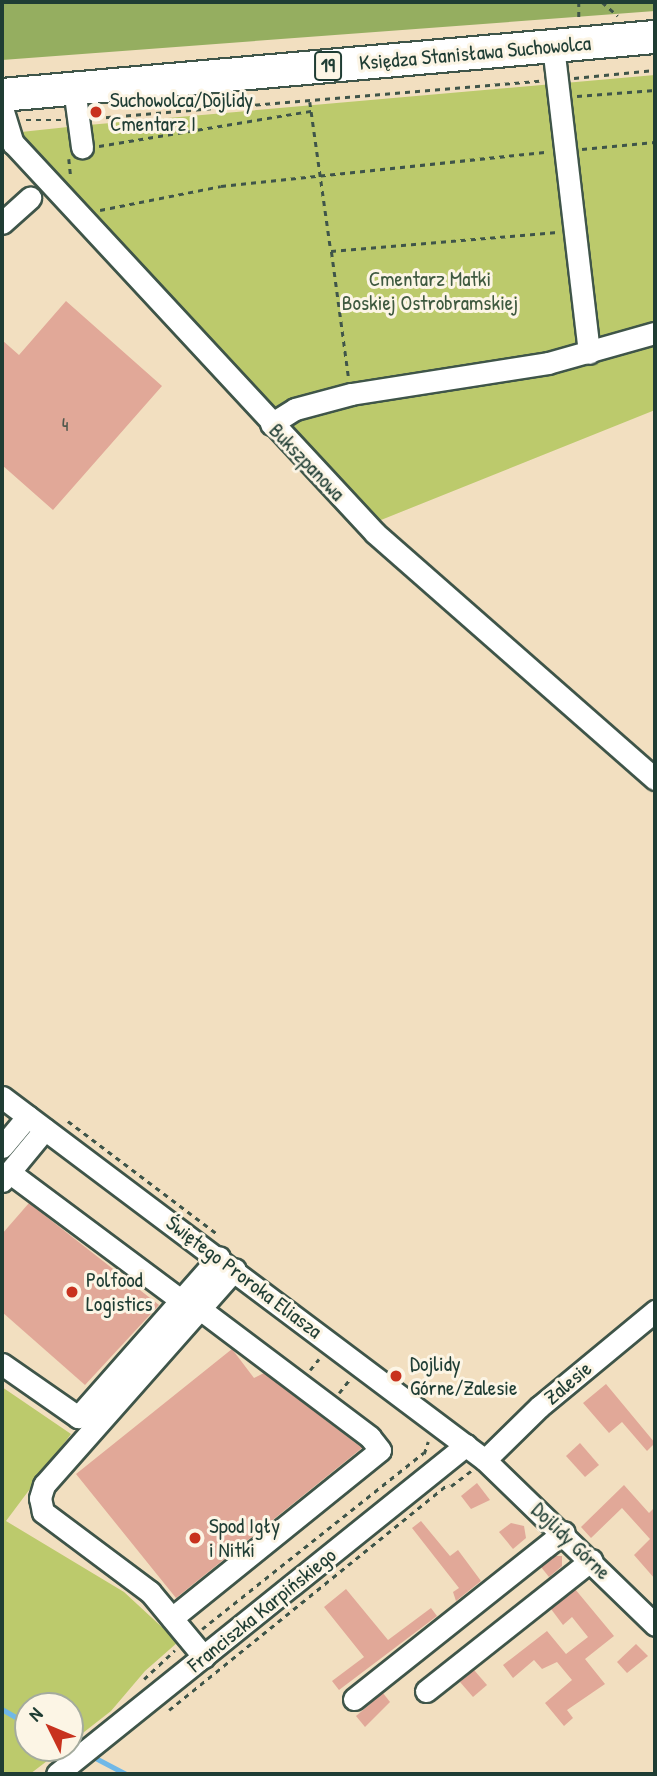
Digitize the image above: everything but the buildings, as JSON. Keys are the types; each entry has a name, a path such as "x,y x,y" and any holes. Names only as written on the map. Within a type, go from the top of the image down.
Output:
{"highway":[{"name":"Księdza Stanisława Suchowolca","path":"2,108 74,88 655,37"}],"street":[{"path":"553,46 589,353"},
{"path":"74,88 82,147"},
{"name":"Bukszpanowa","path":"2,108 13,143 375,533 655,779"},
{"path":"271,424 295,409 351,394 511,370 589,353 655,334"},
{"name":"Świętego Proroka Eliasza","path":"2,1097 227,1263 485,1460"},
{"path":"2,1147 28,1116"},
{"path":"45,1129 6,1176 191,1305 370,1437 380,1450 172,1618"},
{"path":"204,1657 150,1592 106,1563 43,1511 40,1498 44,1485 227,1263"},
{"path":"2,1364 78,1417 191,1305"},
{"name":"Zalesie","path":"485,1460 539,1407 655,1311"},
{"name":"Franciszka Karpińskiego","path":"62,1770 466,1445"},
{"name":"Dojlidy Górne","path":"485,1460 564,1532 655,1625"},
{"path":"354,1699 564,1532"},
{"path":"426,1691 591,1560"}],"path":[{"path":"579,2 579,22"},
{"path":"602,2 621,18"},
{"path":"559,88 655,70"},
{"path":"2,108 78,119 310,101 559,88 655,90"},
{"path":"310,101 351,394"},
{"path":"72,184 68,148 311,111"},
{"path":"94,211 221,186 655,142"},
{"path":"331,251 574,231"},
{"path":"310,1370 320,1357 330,1364"},
{"path":"340,1372 361,1387"},
{"path":"340,1392 350,1379"},
{"path":"139,1685 189,1639 423,1453 426,1436"},
{"path":"160,1714 452,1486 423,1453"}],"green space":[{"path":"2,2 655,2 655,11 2,60"},
{"name":"Cmentarz Matki Boskiej Ostrobramskiej","path":"655,75 655,410 376,522 21,140 21,132 68,127 69,133 88,131 88,125"},
{"path":"2,1387 71,1434 6,1521 124,1592 178,1642 145,1671 111,1711 84,1732 84,1692 14,1692 14,1762 46,1762 30,1774 2,1774"}],"waterway":[{"path":"2,1709 14,1716"},
{"path":"90,1755 126,1774"}],"place":[{"name":"Suchowolca/Dojlidy Cmentarz I","path":"96,112"},
{"name":"Polfood Logistics","path":"72,1292"},
{"name":"Dojlidy Górne/Zalesie","path":"396,1376"},
{"name":"Spod Igły i Nitki","path":"195,1538"}]}
